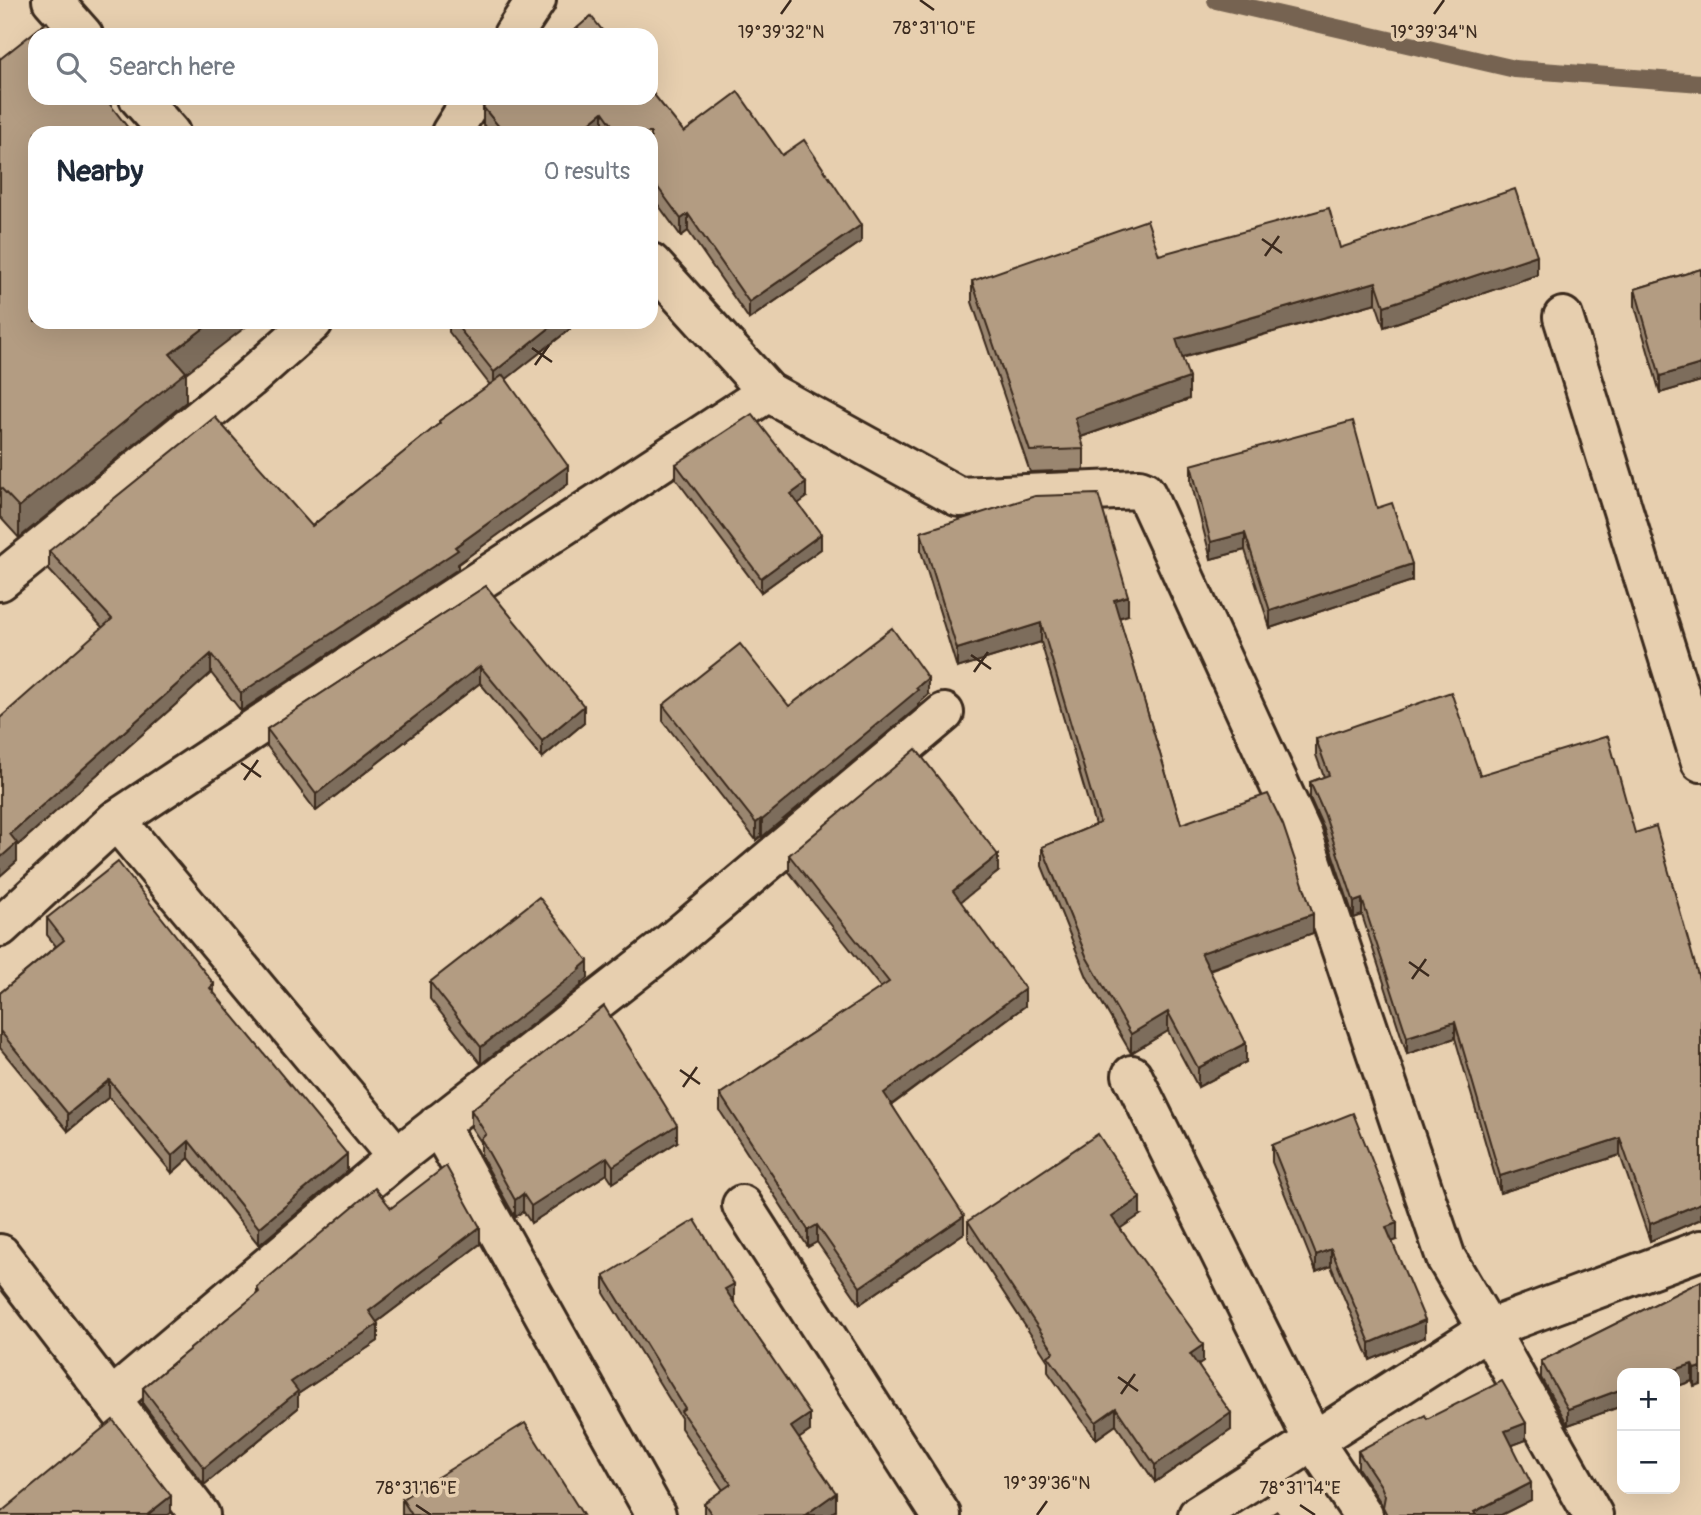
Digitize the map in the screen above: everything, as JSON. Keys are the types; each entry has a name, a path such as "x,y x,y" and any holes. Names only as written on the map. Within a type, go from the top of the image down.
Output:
{"street":[{"path":"52,0 77,28"},
{"path":"518,28 536,0"},
{"path":"145,105 164,126"},
{"path":"455,126 468,105"},
{"path":"658,271 768,392 959,497 1139,489 1146,494 1303,836 1446,1258 1594,1515"},
{"path":"1563,317 1701,762"},
{"path":"0,581 249,379 305,329"},
{"path":"0,927 116,820 768,392"},
{"path":"111,1399 397,1157 662,950 944,713"},
{"path":"116,820 397,1157"},
{"path":"1132,1074 1314,1441 1363,1515"},
{"path":"438,1124 656,1515"},
{"path":"742,1205 941,1515"},
{"path":"1198,1515 1488,1329 1701,1250"},
{"path":"0,1254 200,1515"}],"building":[{"path":"591,16 600,28 577,28"},
{"path":"47,22 52,28 39,28"},
{"path":"28,37 28,105 110,105 127,126 28,126 28,329 203,329 170,354 186,372 19,507 0,487 0,59"},
{"path":"738,92 782,155 804,140 861,225 749,302 688,214 681,219 658,188 658,126 613,126 603,112 586,126 498,126 483,107 658,105 658,100 684,132"},
{"path":"1515,189 1537,255 1384,306 1376,282 1176,339 1189,378 1075,418 1084,449 1030,451 972,281 1147,220 1159,255 1329,208 1340,248"},
{"path":"1701,269 1701,364 1660,376 1635,289"},
{"path":"460,329 548,329 494,372"},
{"path":"503,375 568,466 455,547 458,550 241,693 211,654 10,834 17,843 0,858 0,718 112,619 49,551 215,417 312,526 440,423 439,421"},
{"path":"752,414 806,483 791,494 821,534 761,578 676,464"},
{"path":"1353,421 1377,508 1392,503 1412,564 1270,611 1245,533 1211,542 1191,465"},
{"path":"1098,494 1128,596 1114,600 1181,824 1268,794 1283,825 1313,914 1201,953 1246,1043 1198,1068 1168,1012 1131,1034 1087,958 1042,847 1100,823 1041,623 957,649 921,532 1035,496"},
{"path":"486,586 584,706 542,741 480,666 316,794 267,729"},
{"path":"892,628 928,678 916,688 918,690 756,823 663,705 740,644 789,706"},
{"path":"1451,692 1480,775 1608,736 1635,833 1656,826 1701,986 1701,1203 1650,1224 1620,1138 1500,1176 1455,1022 1407,1037 1362,899 1354,902 1324,813 1310,782 1329,775 1316,739"},
{"path":"916,749 998,855 953,891 1025,989 884,1093 964,1216 860,1287 817,1225 808,1230 720,1094 889,982 789,855"},
{"path":"118,862 214,984 210,988 347,1154 259,1228 189,1141 172,1156 109,1080 68,1114 0,1031 0,993 64,940 47,918"},
{"path":"539,897 588,961 481,1047 430,982"},
{"path":"604,1006 677,1125 613,1166 607,1157 531,1206 523,1194 515,1200 481,1139 486,1134 471,1110"},
{"path":"1353,1113 1397,1223 1386,1227 1425,1320 1370,1343 1331,1249 1316,1255 1272,1145"},
{"path":"1098,1134 1140,1198 1112,1217 1203,1345 1190,1354 1231,1413 1155,1465 1116,1408 1096,1422 1048,1356 1054,1352 968,1221"},
{"path":"446,1166 480,1227 369,1311 378,1324 291,1382 298,1391 204,1468 143,1388 259,1292 257,1287 375,1188 391,1208"},
{"path":"695,1220 734,1284 725,1289 810,1414 791,1427 836,1493 805,1515 712,1515 704,1503 731,1484 681,1411 685,1408 604,1276"},
{"path":"1701,1281 1701,1367 1694,1369 1692,1364 1680,1368 1617,1368 1617,1391 1568,1409 1541,1361"},
{"path":"1502,1381 1526,1423 1505,1431 1531,1483 1474,1512 1476,1515 1387,1515 1383,1507 1385,1496 1381,1486 1358,1451 1425,1415 1427,1419"},
{"path":"113,1420 171,1496 147,1515 0,1515 0,1513"},
{"path":"525,1423 583,1515 412,1515 402,1499"}],"waterway":[{"path":"1216,0 1515,69 1701,83"}]}
